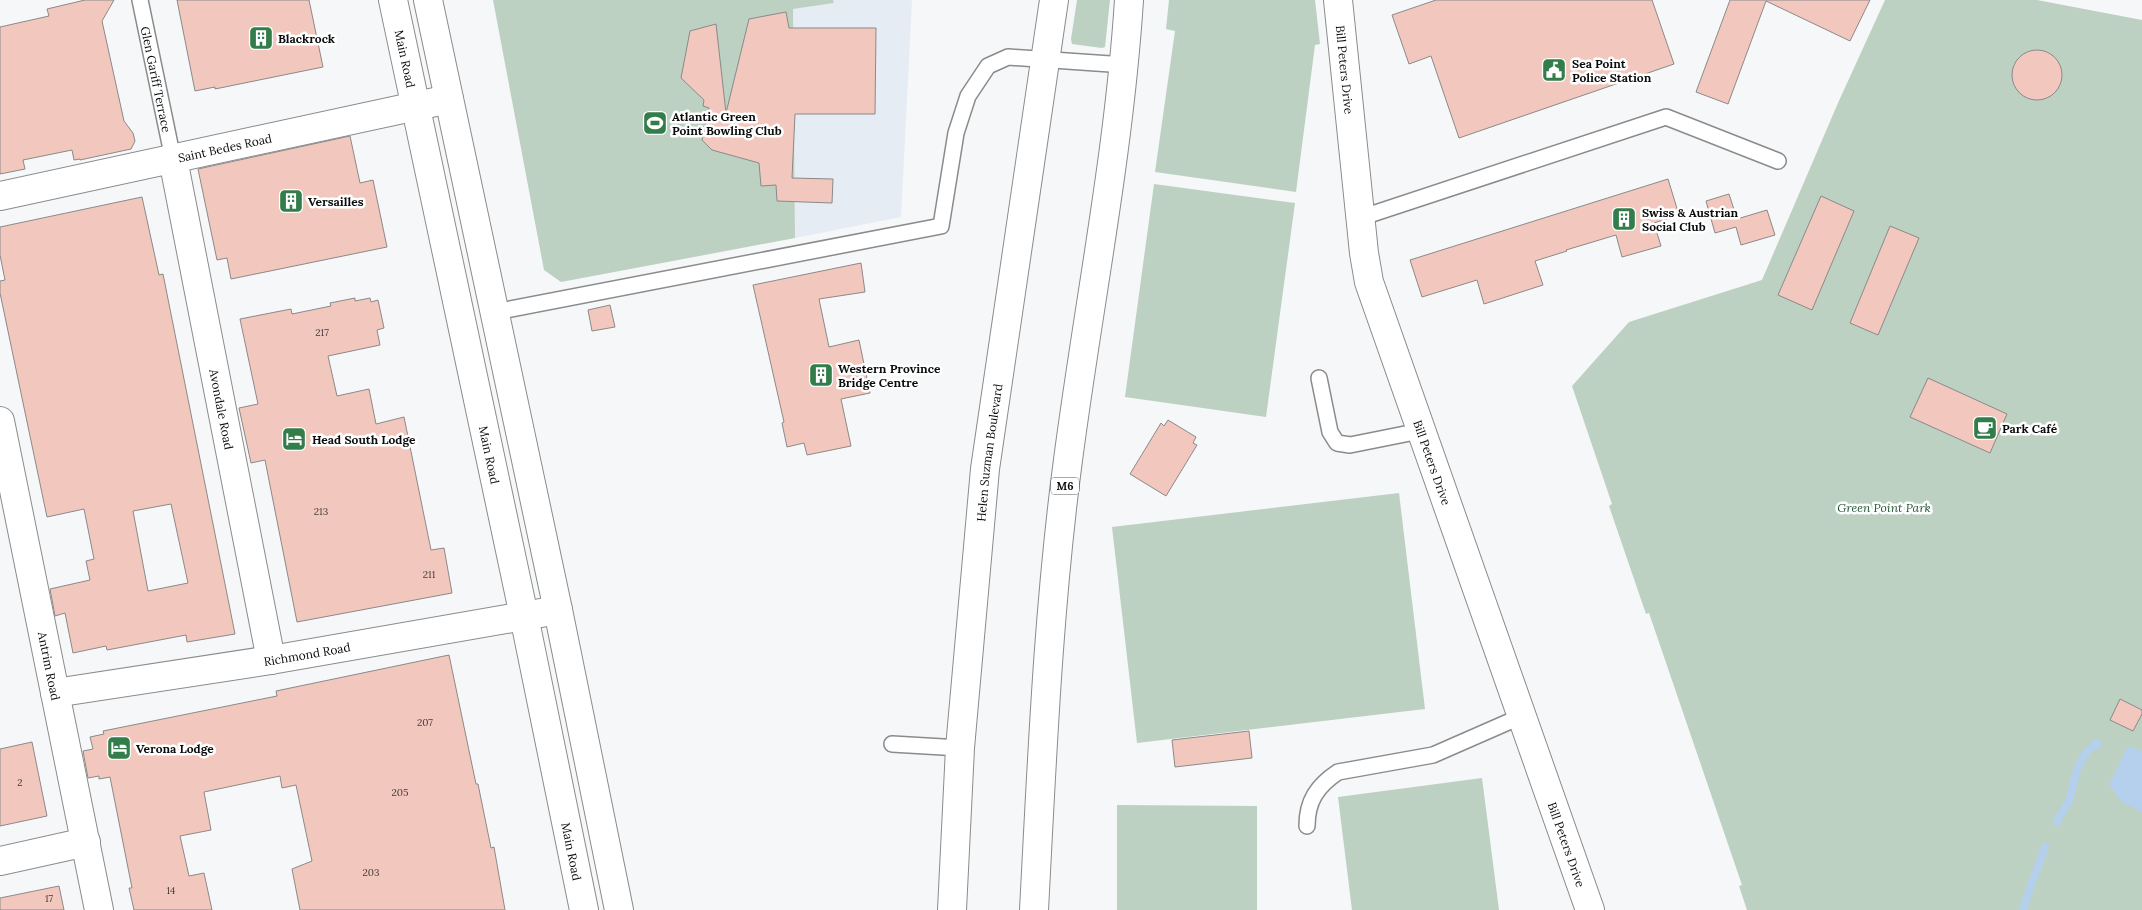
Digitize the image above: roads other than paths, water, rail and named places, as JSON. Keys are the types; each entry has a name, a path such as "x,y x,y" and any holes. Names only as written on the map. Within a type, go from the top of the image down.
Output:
{"main road":[{"name":"Main Road","path":"393,0 417,106 584,910"},
{"path":"428,0 558,610 619,910"},
{"name":"Helen Suzman Boulevard","path":"952,910 960,748 985,469 1054,0"},
{"name":"M6","path":"1034,910 1046,674 1068,462 1125,65 1129,0"},
{"name":"Bill Peters Drive","path":"1338,0 1360,218 1369,282 1590,910"},
{"name":"Saint Bedes Road","path":"0,196 449,98"},
{"name":"Avondale Road","path":"173,159 271,660"},
{"name":"Antrim Road","path":"0,421 5,470 55,693 100,910"},
{"name":"Richmond Road","path":"55,693 271,660 558,610"},
{"path":"1046,674 1056,734 1058,760 1051,910"},
{"path":"0,862 86,842"}],"lane":[{"name":"Glen Gariff Terrace","path":"140,0 173,159"},
{"path":"495,312 941,226 956,133 968,96 988,66 1008,57 1125,65"},
{"path":"1360,218 1666,117 1778,161"},
{"path":"1319,378 1330,432 1338,443 1350,445 1420,431"},
{"path":"1307,826 1309,805 1315,791 1325,780 1338,772 1433,756 1522,716"},
{"path":"892,744 960,748"}],"water":[{"path":"2128,746 2142,751 2142,813 2121,801 2109,784"}],"waterway":[{"path":"2057,822 2070,798 2084,755 2096,743 2098,745"},
{"path":"2023,910 2045,847"}],"place":[{"name":"Blackrock","path":"261,38"},
{"name":"Sea Point Police Station","path":"1554,70"},
{"name":"Atlantic Green Point Bowling Club","path":"655,123"},
{"name":"Versailles","path":"291,201"},
{"name":"Swiss & Austrian Social Club","path":"1624,219"},
{"name":"Western Province Bridge Centre","path":"821,375"},
{"name":"Park Café","path":"1985,428"},
{"name":"Head South Lodge","path":"294,439"},
{"name":"Verona Lodge","path":"119,748"}],"park label":[{"name":"Green Point Park","path":"1884,507"}]}
